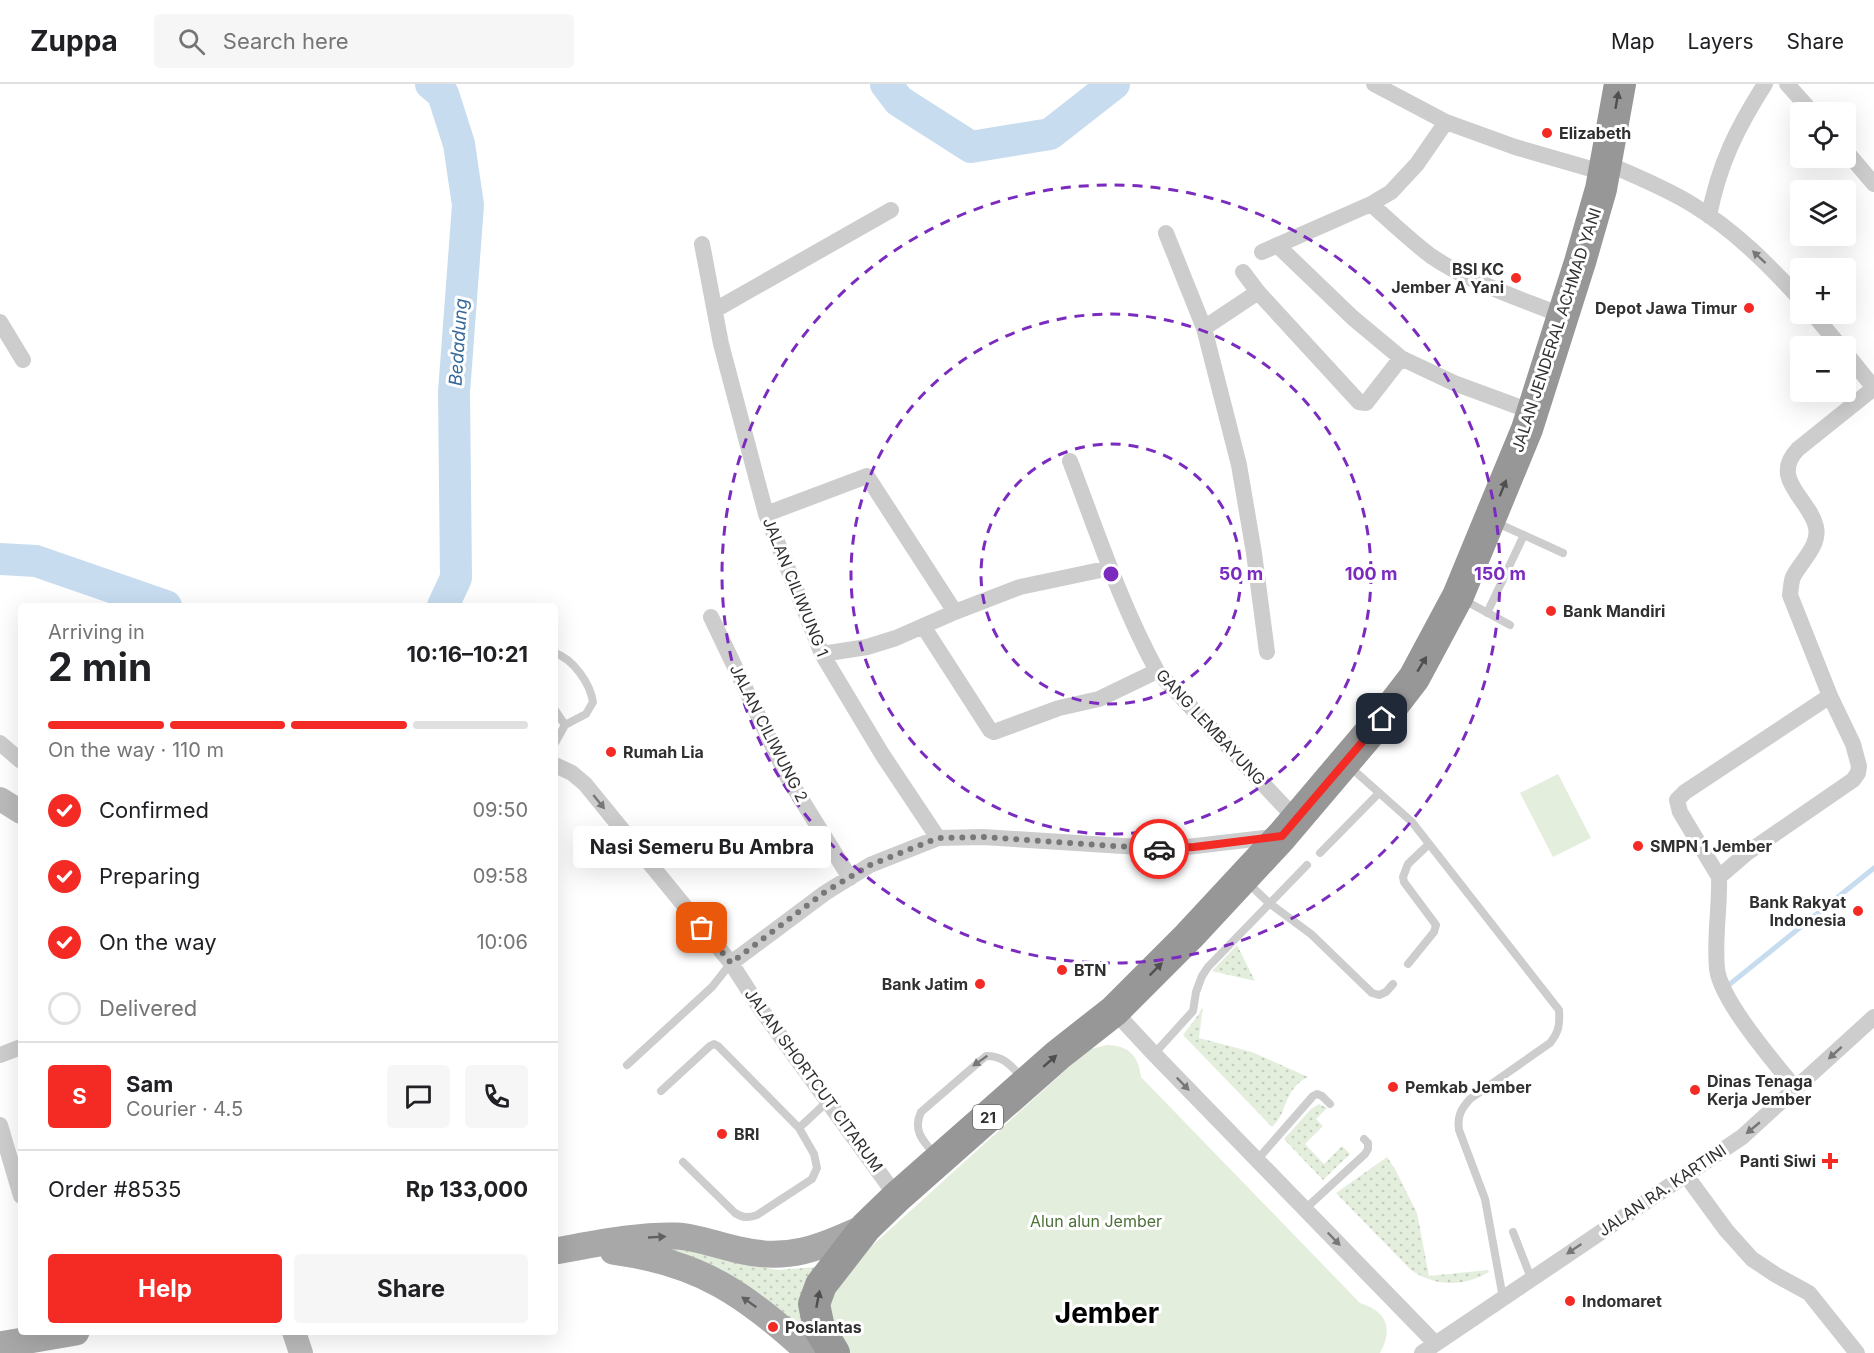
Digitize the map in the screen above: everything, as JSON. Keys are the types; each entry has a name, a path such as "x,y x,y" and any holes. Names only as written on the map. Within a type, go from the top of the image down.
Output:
{"highway":[{"name":"JALAN JENDERAL ACHMAD YANI","path":"866,1227 1026,1082 1114,1011 1189,936 1345,763 1413,678 1458,596 1491,520 1533,412 1605,168 1620,84"},
{"name":"21","path":"834,1353 819,1328 814,1304 821,1285 866,1227"}],"main road":[{"path":"0,799 18,810"},
{"path":"566,1249 627,1239 680,1236 768,1255 796,1254 822,1247 866,1227"},
{"path":"566,1249 654,1258 691,1269 751,1303 810,1353"},
{"path":"0,1345 55,1335"},
{"path":"295,1335 301,1353"}],"street":[{"path":"1374,84 1446,122 1515,147 1605,168 1678,196 1748,246 1790,289"},
{"path":"1709,216 1715,185 1728,150 1765,84"},
{"path":"1787,84 1803,102"},
{"path":"1446,122 1430,147 1391,192 1371,204 1269,249 1401,358 1454,383 1533,412"},
{"path":"1856,163 1874,184"},
{"path":"1371,204 1405,236 1450,267 1563,316"},
{"path":"715,310 891,210"},
{"path":"1166,233 1204,328 1239,465 1254,553 1267,652"},
{"name":"JALAN CILIWUNG 1","path":"702,244 721,344 766,514 822,654 882,754 938,838"},
{"path":"1243,272 1258,292 1359,402 1366,403 1401,358"},
{"path":"1204,328 1258,292"},
{"path":"0,322 23,360"},
{"path":"1821,324 1832,336"},
{"path":"1719,876 1747,853 1853,780 1858,773 1859,766 1853,744 1830,696 1790,595 1792,579 1815,542 1816,530 1814,521 1791,484 1788,465 1798,449 1874,388 1856,366"},
{"name":"GANG LEMBAYUNG","path":"1070,461 1110,568 1157,671 1289,827"},
{"path":"766,514 867,476 954,612"},
{"path":"822,654 867,647 896,638 954,612 1020,587 1110,568"},
{"name":"JALAN CILIWUNG 2","path":"711,617 788,778 850,878"},
{"path":"923,626 990,730 994,732 1059,708 1099,699 1157,671"},
{"path":"1795,1088 1754,1035 1724,989 1717,970 1719,876 1680,812 1677,800 1685,792 1830,696"},
{"path":"0,743 18,758"},
{"name":"JALAN SHORTCUT CITARUM","path":"558,766 572,773 585,784 731,963 760,1008 897,1197"},
{"path":"731,963 825,892 870,865 938,838 983,837 1170,849 1289,827"},
{"path":"1114,1011 1305,1209 1429,1348"},
{"name":"JALAN RA. KARTINI","path":"1429,1348 1742,1137 1874,1017"},
{"path":"0,1055 18,1048"},
{"path":"0,1125 18,1186"},
{"path":"1685,1174 1726,1230 1752,1259 1809,1293 1857,1353"}],"lane":[{"path":"1491,520 1563,553"},
{"path":"1487,613 1524,536"},
{"path":"1458,596 1510,625"},
{"path":"558,654 569,659 592,692 593,702 586,714 565,725 558,738"},
{"path":"558,714 565,725"},
{"path":"1345,763 1412,822 1559,1010 1560,1025 1550,1043 1470,1099 1462,1108 1458,1119 1459,1130 1485,1199 1503,1298"},
{"path":"1320,853 1379,793"},
{"path":"1408,964 1434,932 1436,925 1404,882 1403,877 1408,864 1429,844"},
{"path":"1154,1054 1193,1011 1196,992 1204,973 1307,865"},
{"path":"1243,878 1269,903 1311,934 1372,993 1379,995 1386,992 1393,984"},
{"path":"627,1065 712,987 731,963"},
{"path":"661,1091 714,1044 799,1128 813,1154 817,1168 816,1175 812,1179 757,1215 748,1218 740,1217 735,1213 683,1162"},
{"path":"939,1160 919,1135 917,1120 921,1112 986,1056 1004,1059 1026,1082"},
{"path":"1257,1160 1313,1096 1317,1094 1322,1096 1330,1104"},
{"path":"799,1128 829,1101"},
{"path":"1305,1209 1365,1154 1368,1143 1364,1139"},
{"path":"1513,1232 1531,1278"}],"green space":[{"path":"1558,774 1591,838 1553,857 1520,793"},
{"path":"1237,945 1255,981 1212,971"},
{"path":"1203,1006 1199,1038 1252,1052 1308,1077 1294,1088 1272,1127 1183,1035"},
{"name":"Alun alun Jember","path":"1107,1045 1121,1047 1131,1053 1138,1063 1141,1077 1360,1303 1369,1306 1381,1316 1387,1328 1380,1353 847,1353 832,1335 827,1300 843,1272 1081,1056 1091,1049"},
{"path":"1319,1104 1327,1108 1316,1119 1323,1126 1305,1144 1324,1164 1342,1146 1350,1154 1323,1180 1284,1139 1311,1109"},
{"path":"1387,1157 1417,1213 1429,1276 1488,1270 1489,1272 1469,1280 1450,1283 1420,1276 1411,1270 1336,1193"},
{"path":"646,1244 699,1252 777,1270 817,1267 821,1350 763,1296 748,1287"}],"waterway":[{"name":"Bedadung","path":"431,84 443,94 459,144 468,205 454,392 456,578 444,603"},
{"name":"Bedadung","path":"886,84 899,101 971,147 1050,134 1114,84"},
{"name":"Bedadung","path":"0,559 36,561 157,603"},
{"path":"1725,988 1874,868"}],"way so far":[{"path":"702,928 731,963 825,892 870,865 938,838 983,837 1159,849"}],"place":[{"name":"Elizabeth","path":"1547,133"},
{"name":"BSI KC Jember A Yani","path":"1516,278"},
{"name":"Depot Jawa Timur","path":"1749,308"},
{"name":"Bank Mandiri","path":"1551,611"},
{"name":"Rumah Lia","path":"611,752"},
{"name":"SMPN 1 Jember","path":"1638,846"},
{"name":"Bank Rakyat Indonesia","path":"1858,911"},
{"name":"Nasi Semeru Bu Ambra","path":"702,928"},
{"name":"BTN","path":"1062,970"},
{"name":"Bank Jatim","path":"980,984"},
{"name":"Pemkab Jember","path":"1393,1087"},
{"name":"Dinas Tenaga Kerja Jember","path":"1695,1090"},
{"name":"BRI","path":"722,1134"},
{"name":"Panti Siwi","path":"1830,1161"},
{"name":"Indomaret","path":"1570,1301"},
{"name":"Poslantas","path":"773,1327"}],"district":[{"name":"Jember","path":"1107,1313"}],"route":[{"path":"1159,849 1282,836 1382,719"}]}
